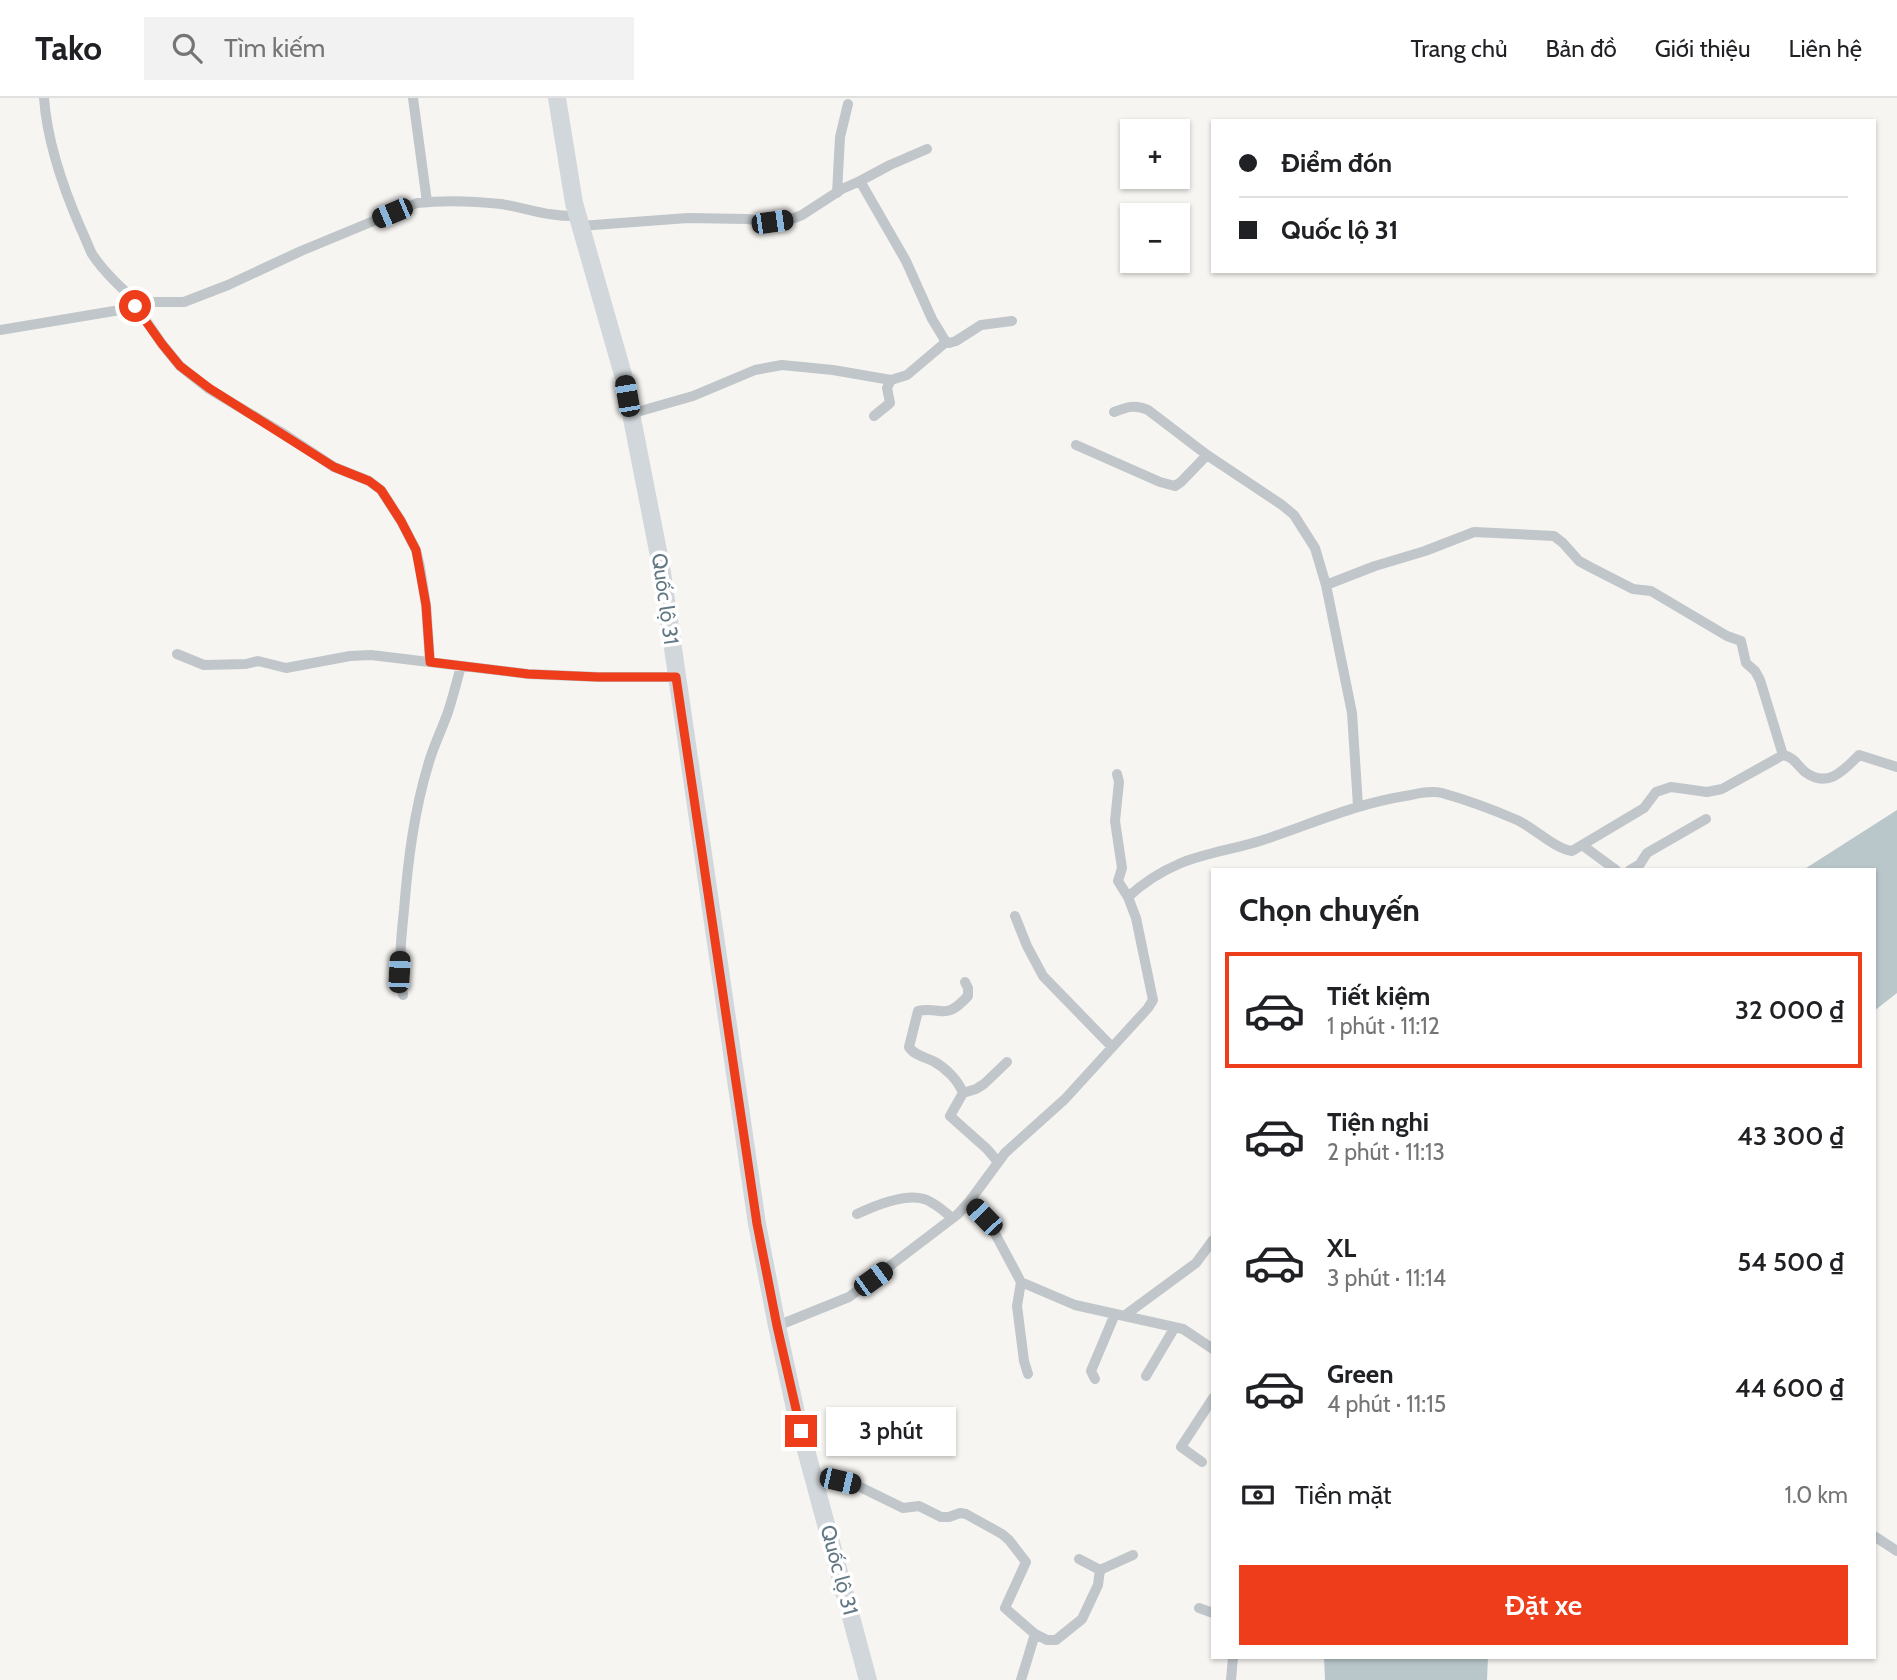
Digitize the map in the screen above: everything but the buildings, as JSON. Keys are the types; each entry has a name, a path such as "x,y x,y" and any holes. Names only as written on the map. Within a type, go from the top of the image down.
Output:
{"highway":[{"name":"Quốc lộ 31","path":"558,98 579,221 624,378 661,566 757,1224 796,1413 868,1680"}],"street":[{"path":"44,98 61,174 92,253 138,306 162,344 180,366 209,388 334,467 369,481 381,490 416,550 426,605 430,662"},
{"path":"413,98 427,202"},
{"path":"837,192 841,137 848,104"},
{"path":"0,330 153,302 184,302 417,203 502,204 579,221 688,218 780,221 802,215 855,181 927,149"},
{"path":"860,181 906,261 932,319 946,342"},
{"path":"630,414 694,396 755,370 782,365 891,380 907,374 946,342 956,341 981,325 1013,321"},
{"path":"874,416 890,403 887,391 891,380"},
{"path":"1114,412 1130,406 1141,407 1160,419 1207,455 1282,505 1294,515 1315,548 1326,585 1352,713 1358,806"},
{"path":"1076,445 1175,486 1207,455"},
{"path":"1326,585 1474,532 1554,536 1575,558 1590,567 1633,589 1651,591 1727,636 1741,641 1746,663 1760,680 1783,755"},
{"path":"177,654 204,665 246,664 258,661 286,668 350,656 371,655 528,674 676,677"},
{"path":"403,995 399,972 400,948 405,877 411,841 429,759 449,712 461,666"},
{"path":"1128,897 1149,880 1181,863 1265,840 1358,806 1406,796 1439,793 1518,820 1565,850 1572,851 1644,808 1653,795 1665,788 1707,792 1722,789 1783,755 1792,758 1806,772 1821,778 1842,773 1859,755 1897,767"},
{"path":"777,1326 849,1297 953,1218 969,1202 998,1162 1023,1135 1065,1099 1153,1000 1138,925 1128,897 1118,881 1122,868 1115,821 1119,782 1116,774"},
{"path":"1633,868 1640,864 1647,853 1706,819"},
{"path":"1582,845 1613,868"},
{"path":"1016,916 1027,946 1043,976 1112,1047"},
{"path":"964,1093 957,1081 909,1047 918,1011 941,1013 953,1009 968,996 965,982"},
{"path":"998,1162 950,1116 964,1093 984,1084 1007,1062"},
{"path":"857,1214 897,1200 917,1198 931,1202 953,1218"},
{"path":"969,1202 992,1228 1021,1282 1017,1306 1028,1374"},
{"path":"1095,1379 1091,1371 1120,1315 1196,1263 1211,1243"},
{"path":"1021,1282 1075,1305 1175,1327 1211,1348"},
{"path":"1146,1376 1175,1327"},
{"path":"1202,1462 1181,1447 1211,1401"},
{"path":"815,1482 840,1481 854,1484 903,1508 919,1506 942,1517 967,1514 1002,1534 1026,1562 1005,1608 1035,1634 1047,1640 1056,1640 1082,1619 1098,1585 1100,1570"},
{"path":"1876,1537 1897,1551"},
{"path":"1100,1570 1133,1555"},
{"path":"1079,1559 1100,1570"},
{"path":"1199,1608 1211,1612"},
{"path":"1021,1680 1035,1634"},
{"path":"1231,1680 1233,1659"}],"shaded area":[{"path":"1897,810 1897,993 1876,1009 1876,868 1806,868"},
{"path":"1324,1659 1488,1659 1487,1680 1325,1680"}],"route":[{"path":"135,306 180,366 209,388 334,467 369,481 381,490 416,550 426,605 430,662 528,674 676,677 757,1224 801,1431"}]}
